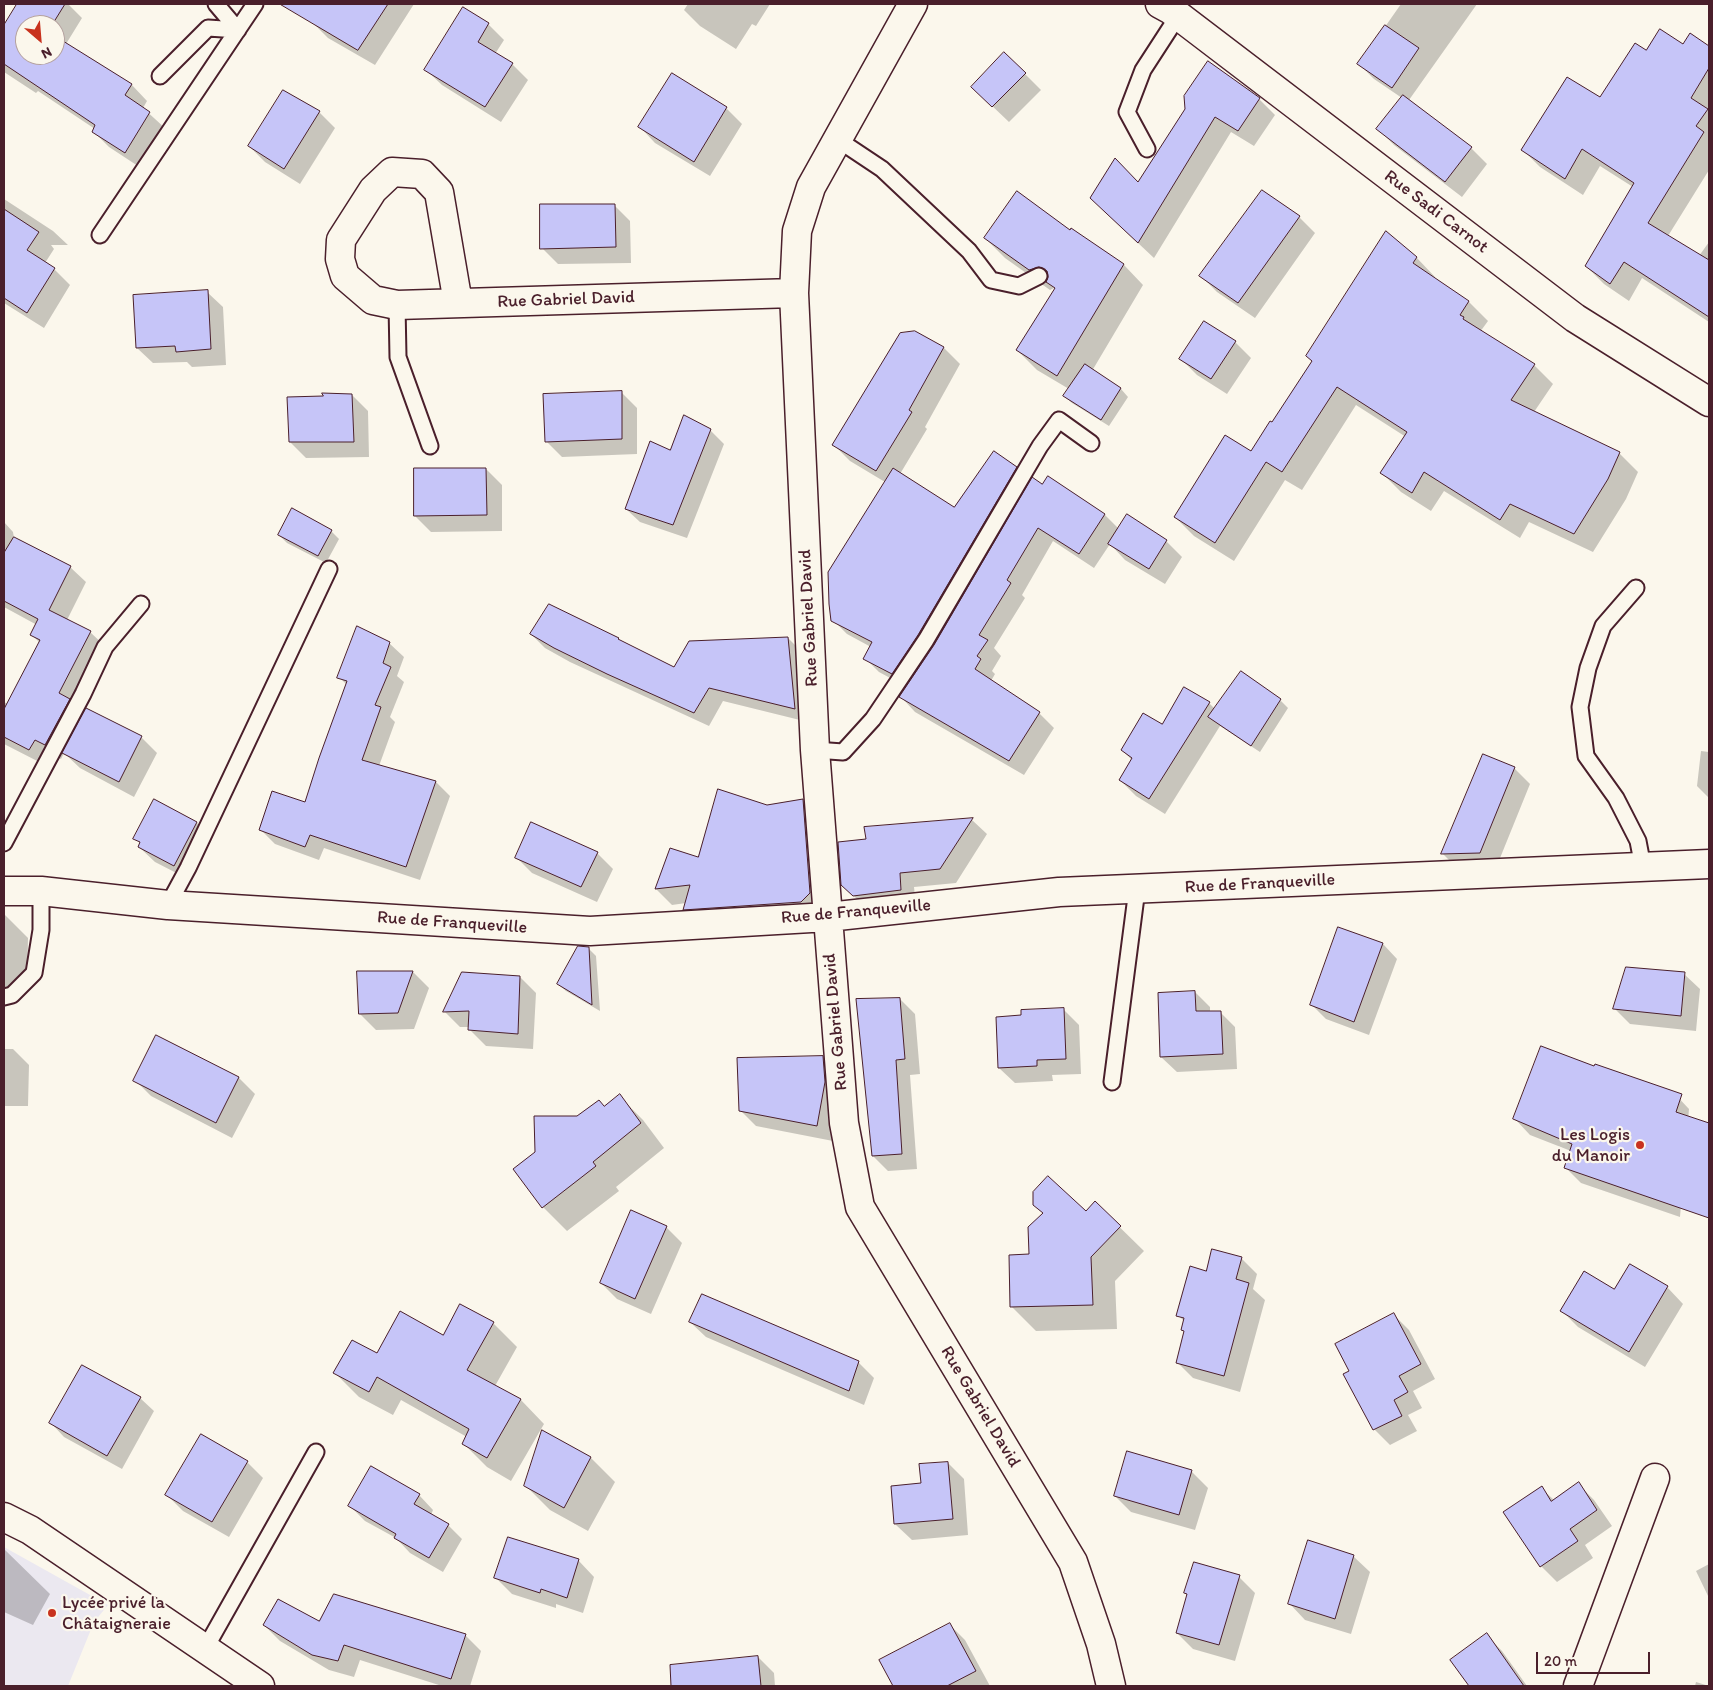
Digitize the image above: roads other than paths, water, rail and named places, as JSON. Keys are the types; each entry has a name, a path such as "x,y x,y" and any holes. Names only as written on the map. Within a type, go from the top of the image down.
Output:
{"street":[{"name":"Rue Gabriel David","path":"914,4 810,187 797,231 794,293 815,750 844,1123 860,1207 1073,1562 1101,1644 1111,1686"},
{"name":"Rue Sadi Carnot","path":"1171,8 1575,318 1709,402"},
{"name":"Rue Gabriel David","path":"458,303 439,192 422,174 392,172 373,190 341,240 340,259 345,276 373,300 397,305 794,293"},
{"name":"Rue de Franqueville","path":"4,891 41,891 168,905 590,931 828,917 1059,892 1709,864"},
{"path":"1578,1686 1655,1478"},
{"path":"4,1517 30,1530 260,1686"}],"lane":[{"path":"216,4 238,30"},
{"path":"100,235 255,4"},
{"path":"1147,149 1127,112 1143,70 1171,8"},
{"path":"160,76 208,28 238,30"},
{"path":"837,139 882,168 969,251 991,280 1019,286 1039,276"},
{"path":"397,305 398,357 430,446"},
{"path":"815,750 843,752 873,719 926,640 1040,446 1059,420 1091,442"},
{"path":"168,905 188,868 330,569"},
{"path":"1636,588 1603,626 1588,668 1580,707 1586,756 1616,798 1634,832 1638,841 1642,867"},
{"path":"4,843 83,694 105,647 140,604"},
{"path":"1112,1082 1138,890"},
{"path":"4,998 12,995 34,973 41,930 41,891"},
{"path":"204,1649 316,1452"}],"place":[{"name":"Les Logis du Manoir","path":"1640,1145"},
{"name":"Lycée privé la Châtaigneraie","path":"52,1613"}]}
